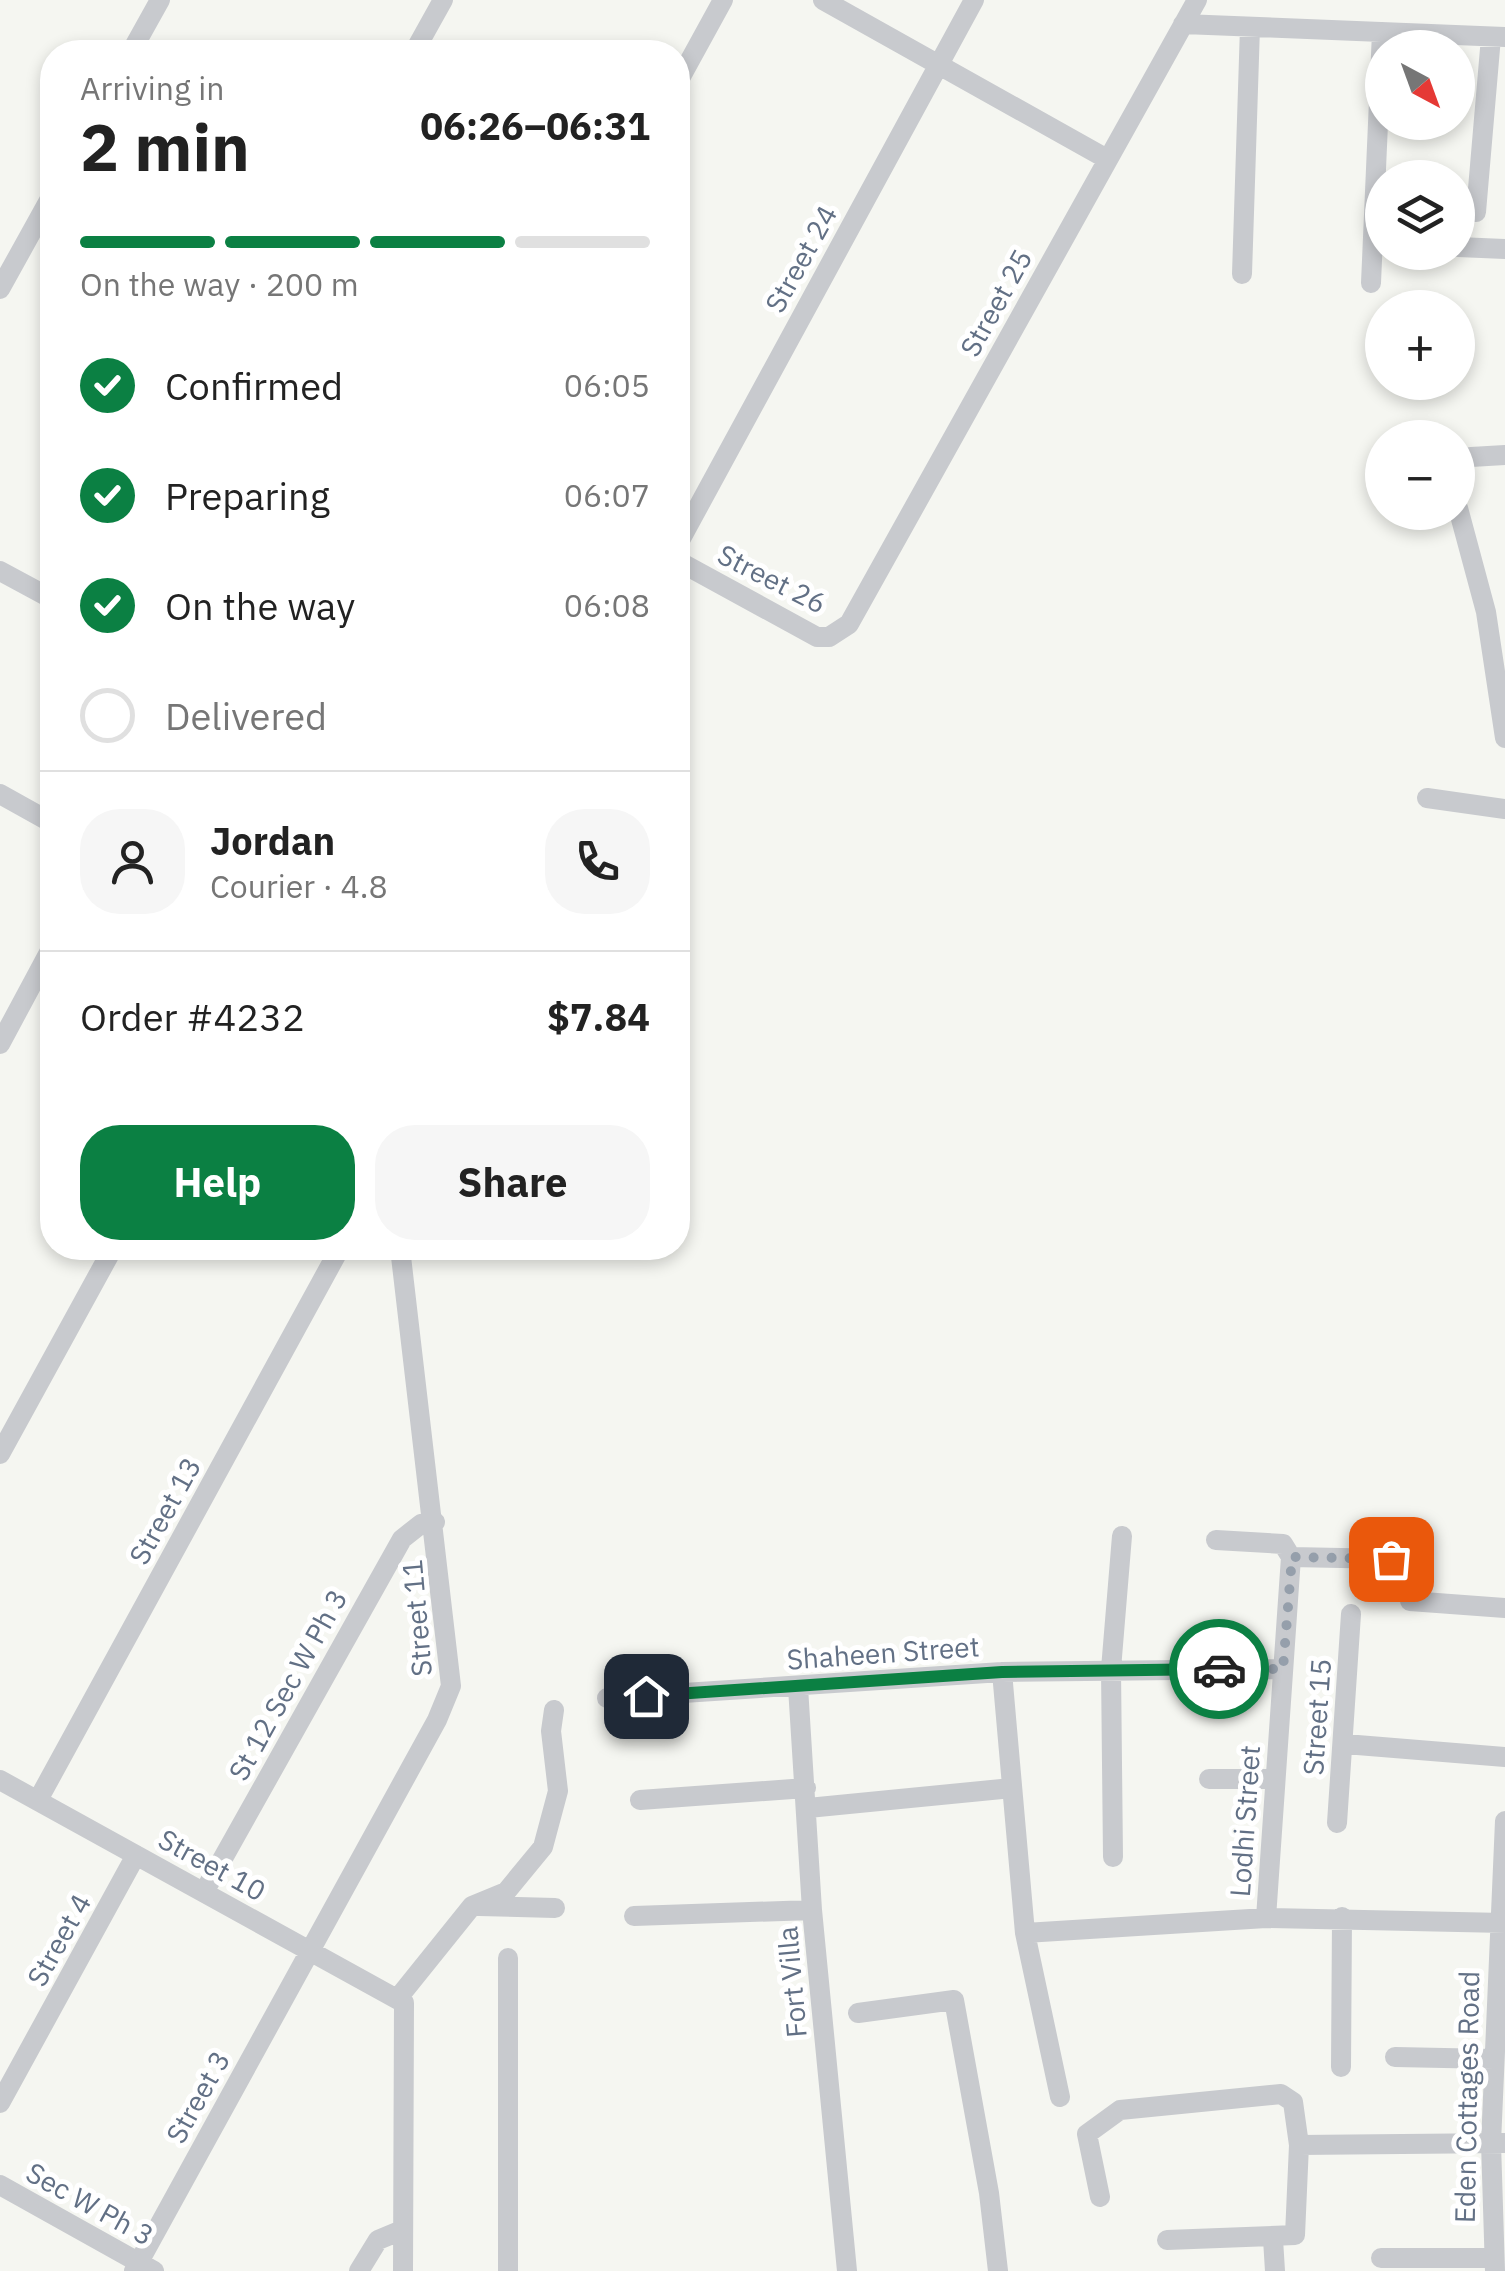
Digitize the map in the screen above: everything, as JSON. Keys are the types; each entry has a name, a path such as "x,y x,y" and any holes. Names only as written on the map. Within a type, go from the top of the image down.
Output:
{"street":[{"path":"138,40 160,0"},
{"path":"421,40 443,0"},
{"path":"690,60 723,0"},
{"path":"823,0 1107,159"},
{"name":"Street 24","path":"690,522 974,0"},
{"name":"Street 25","path":"841,631 858,612 1197,0"},
{"path":"1183,24 1365,31"},
{"path":"1242,274 1250,27"},
{"path":"1476,212 1498,37"},
{"path":"0,290 40,217"},
{"path":"1475,247 1505,248"},
{"path":"1371,283 1373,270"},
{"path":"1475,457 1505,455"},
{"path":"1464,530 1486,612 1505,738"},
{"name":"Street 26","path":"690,568 818,637 841,631"},
{"path":"0,571 40,592"},
{"path":"0,794 40,816"},
{"path":"1427,798 1505,810"},
{"path":"0,1044 40,969"},
{"path":"0,1454 105,1260"},
{"name":"Street 13","path":"38,1800 333,1260"},
{"name":"Street 11","path":"310,1950 448,1699 452,1672 401,1260"},
{"name":"St 12 Sec W Ph 3","path":"204,1892 402,1539 421,1524 434,1522"},
{"path":"1113,1857 1111,1669 1122,1536"},
{"path":"1216,1540 1282,1544 1292,1557 1391,1559"},
{"name":"Lodhi Street","path":"1266,1918 1292,1557"},
{"path":"1410,1602 1505,1608"},
{"name":"Street 15","path":"1337,1824 1351,1614"},
{"name":"Shaheen Street","path":"607,1698 1002,1672 1283,1669"},
{"path":"1002,1672 1024,1933 1060,2097"},
{"name":"Fort Villa","path":"798,1687 812,1910 847,2271"},
{"path":"403,2271 407,2010 398,1998 472,1906 506,1892 543,1846 558,1791 550,1731 554,1710"},
{"path":"1345,1744 1505,1757"},
{"path":"1209,1779 1275,1779"},
{"name":"Street 10","path":"0,1780 398,1998"},
{"path":"640,1800 807,1798 1012,1788"},
{"path":"1024,1933 1266,1918 1501,1923 1505,1822"},
{"name":"Street 4","path":"0,2103 136,1855"},
{"path":"472,1906 555,1908"},
{"path":"634,1916 812,1910"},
{"path":"1341,2066 1342,1917"},
{"name":"Eden Cottages Road","path":"1494,2264 1498,2143 1493,2059 1501,1923"},
{"name":"Street 3","path":"142,2268 310,1950"},
{"path":"508,1958 508,2271"},
{"path":"858,2013 954,2000 989,2194 998,2271"},
{"path":"1395,2056 1493,2059"},
{"path":"1100,2197 1087,2134 1120,2110 1281,2094 1293,2102 1299,2145 1294,2235 1273,2239 1168,2240"},
{"path":"1299,2145 1498,2143"},
{"name":"Sec W Ph 3","path":"0,2185 142,2268"},
{"path":"359,2271 378,2240 402,2230"},
{"path":"1273,2239 1275,2271"},
{"path":"1381,2258 1494,2264"}],"way so far":[{"path":"1219,1669 1283,1669 1292,1557 1391,1559"}],"route":[{"path":"646,1696 1002,1672 1219,1669"}]}
